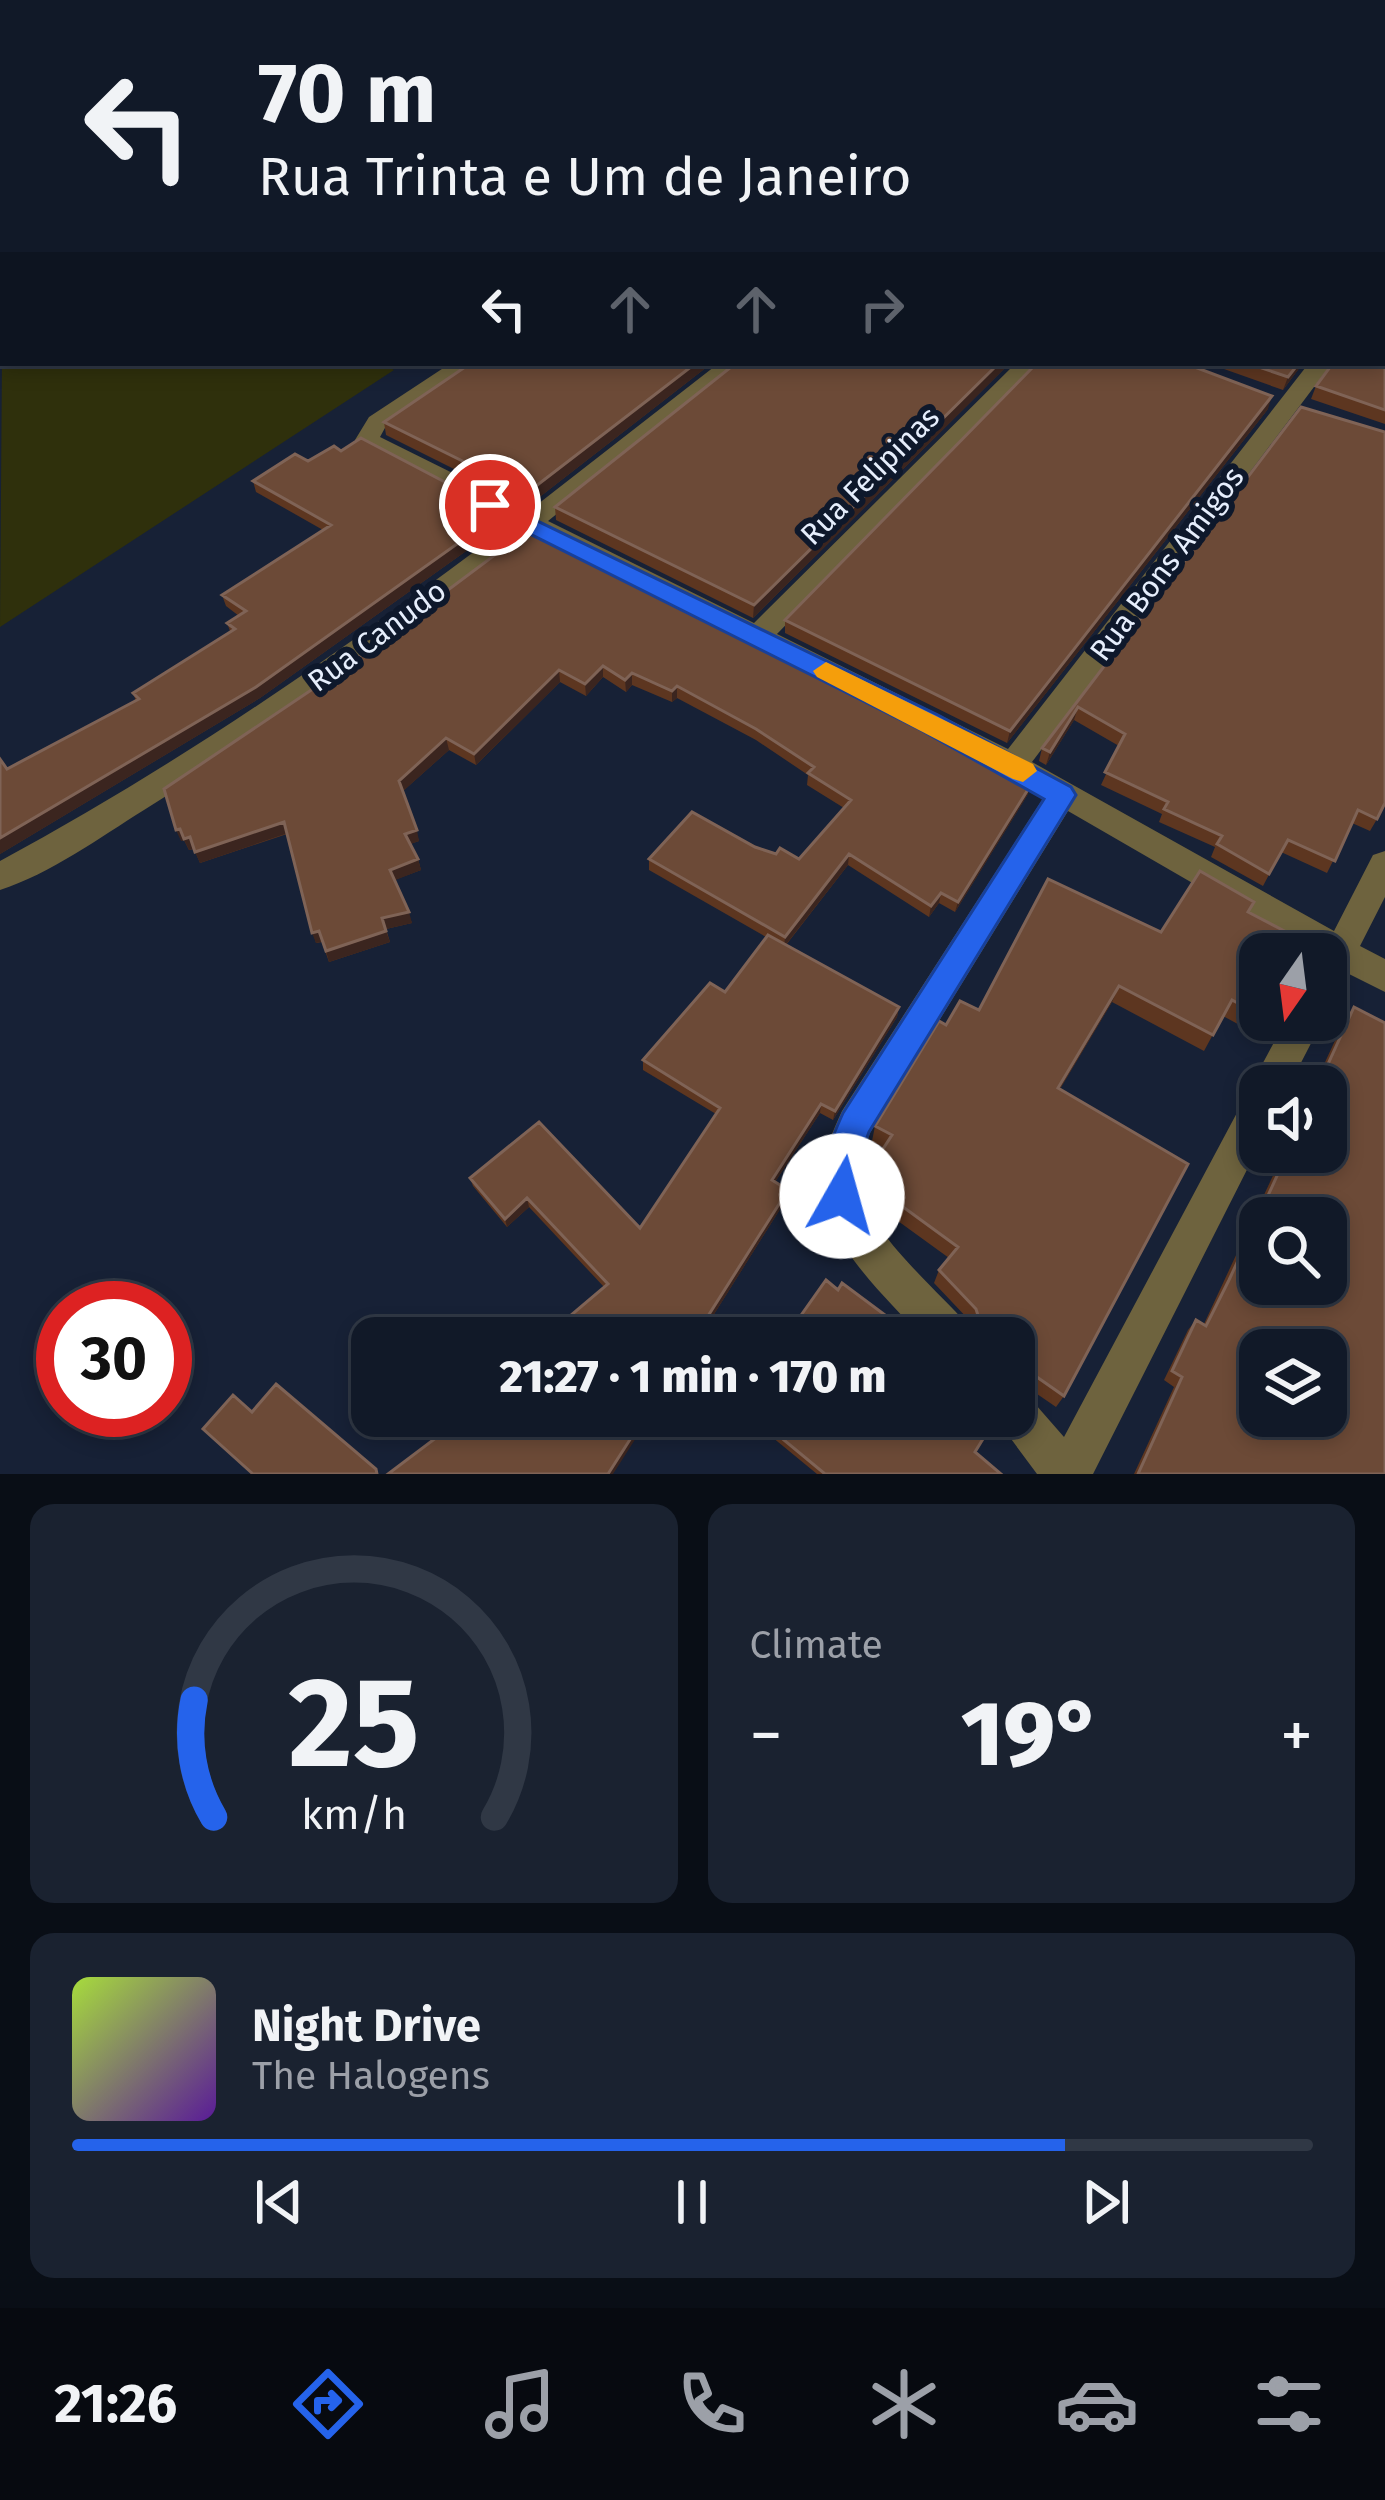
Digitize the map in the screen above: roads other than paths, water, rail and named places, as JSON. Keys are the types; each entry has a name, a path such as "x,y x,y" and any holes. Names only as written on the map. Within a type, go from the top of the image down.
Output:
{"street":[{"path":"462,366 369,428 367,440 1013,765 1281,933"},
{"name":"Rua Canudo","path":"0,877 146,796 253,729 529,524 729,366"},
{"name":"Rua Felipinas","path":"758,636 1026,366"},
{"name":"Rua Bons Amigos","path":"1013,765 1319,366"},
{"path":"933,1317 862,1233 842,1196 841,1162 855,1124 1061,795"},
{"path":"1347,939 1385,864"},
{"path":"1347,969 1385,977"},
{"path":"1035,1437 1067,1474 1239,1146"}]}
